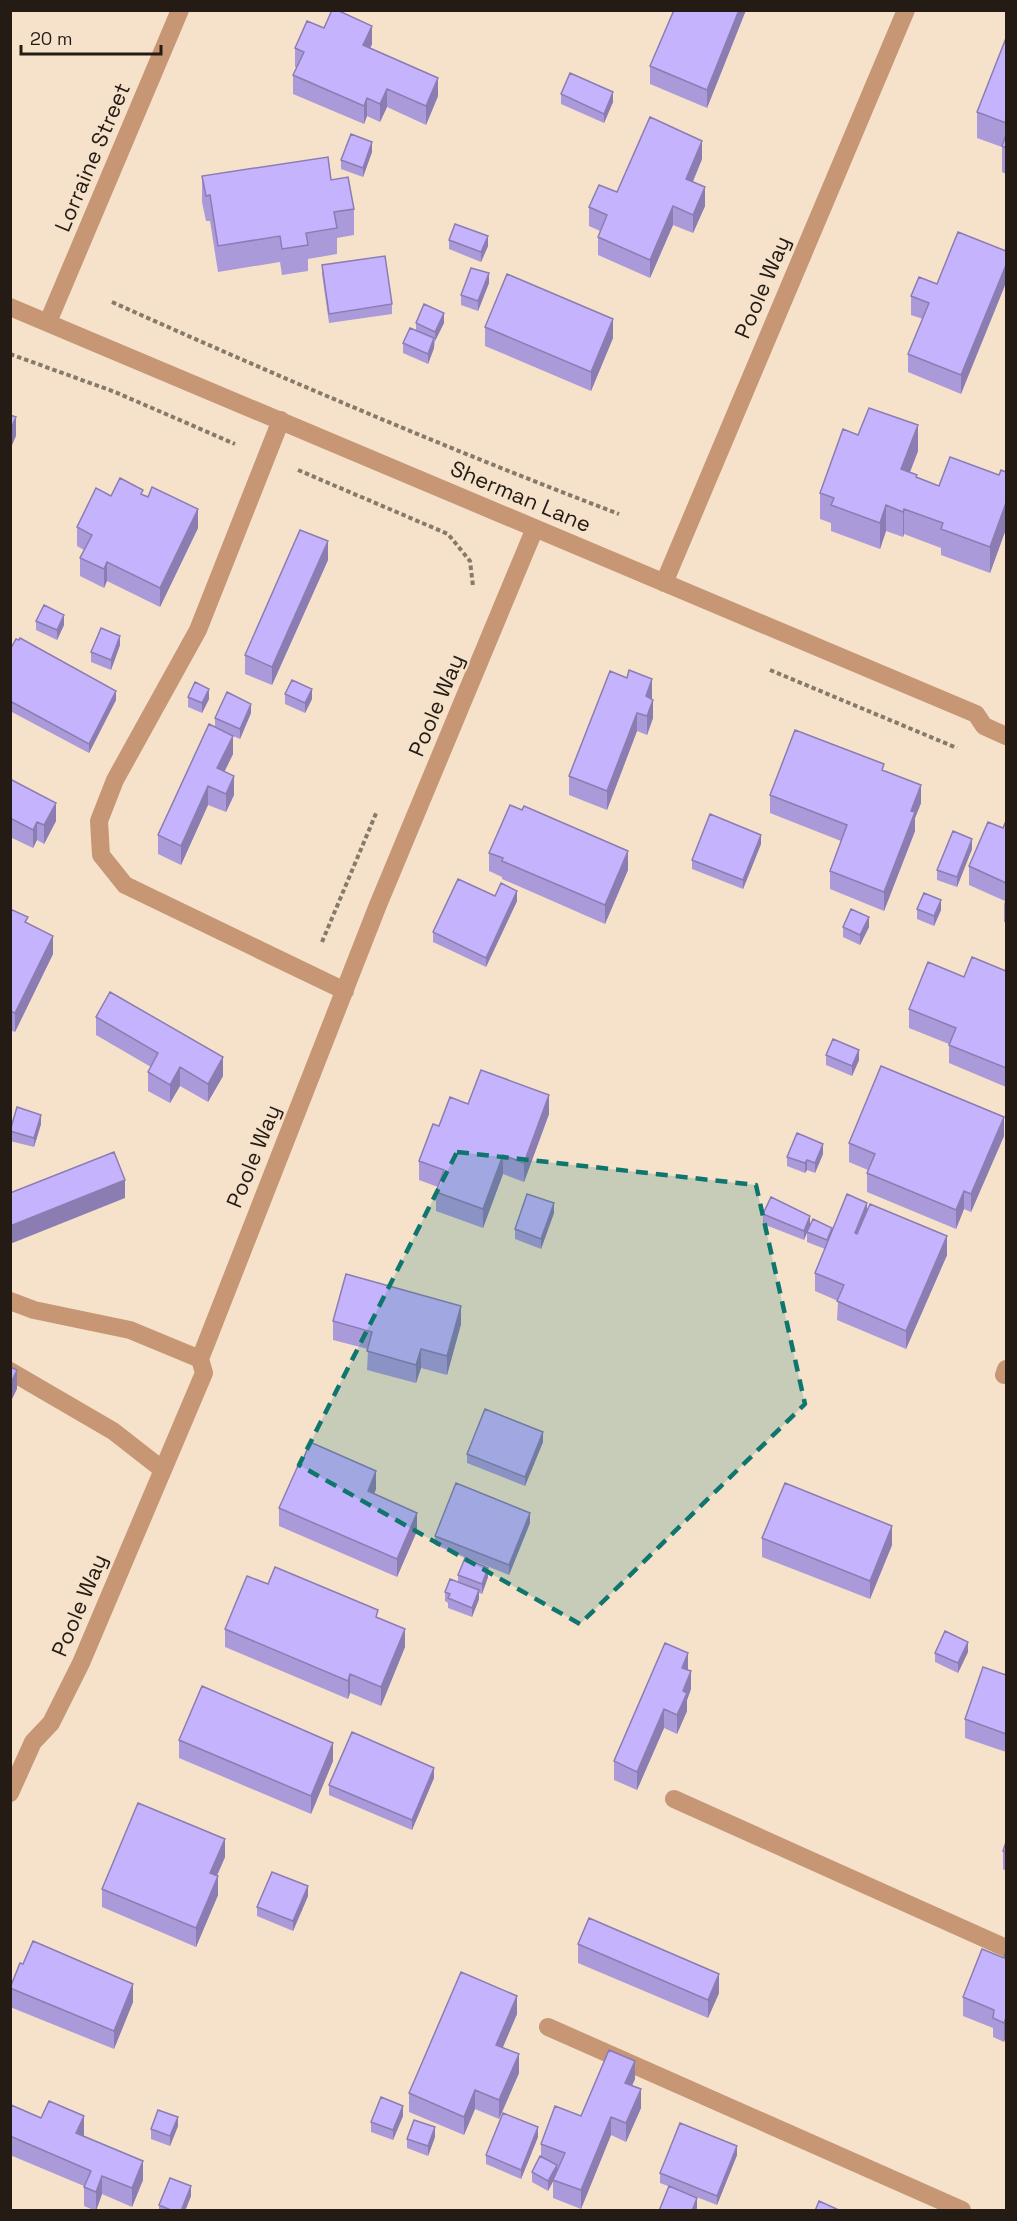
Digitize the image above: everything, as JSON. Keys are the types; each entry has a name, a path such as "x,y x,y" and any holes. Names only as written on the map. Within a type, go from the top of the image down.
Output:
{"street":[{"name":"Lorraine Street","path":"48,322 180,10"},
{"name":"Poole Way","path":"664,583 906,10"},
{"name":"Sherman Lane","path":"10,307 976,714 984,726 1006,736"},
{"path":"281,420 198,630 115,780 99,821 100,855 125,885 345,991"},
{"name":"Poole Way","path":"10,1793 33,1742 51,1723 81,1663 204,1373 200,1359 378,904 535,528"},
{"path":"10,1301 34,1310 129,1330 200,1359"},
{"path":"10,1371 113,1431 163,1470"},
{"path":"674,1799 1006,1948"},
{"path":"548,2027 962,2211"}],"path":[{"path":"112,302 275,375 522,477 619,514"},
{"path":"770,670 963,751"}],"highlighted area":[{"path":"457,1152 756,1185 805,1404 580,1624 299,1465"}],"building":[{"path":"332,10 337,10 372,26 363,45 438,78 426,106 387,89 380,104 367,98 364,106 293,75 304,52 295,48 307,21 324,28"},
{"path":"674,10 739,10 707,90 650,66"},
{"path":"1006,38 1006,123 977,112"},
{"path":"570,73 613,92 604,114 561,94"},
{"path":"650,117 702,141 686,179 705,187 693,215 673,206 650,260 598,237 607,215 589,207 599,185 617,192"},
{"path":"351,134 372,142 363,168 341,160"},
{"path":"1006,135 1006,148 1002,146"},
{"path":"328,157 331,180 348,177 354,209 334,212 337,228 306,233 308,245 282,249 280,236 218,246 210,195 206,196 202,176"},
{"path":"455,224 488,236 481,252 449,240"},
{"path":"958,232 1006,251 1006,265 961,375 908,354 929,303 911,296 919,277 937,284"},
{"path":"385,256 392,304 329,314 322,265"},
{"path":"471,268 489,273 478,301 461,295"},
{"path":"507,274 613,319 591,372 485,327"},
{"path":"424,304 444,313 435,332 416,323"},
{"path":"410,328 434,338 428,354 403,343"},
{"path":"869,408 918,425 901,469 917,475 916,477 939,486 950,457 999,475 1001,470 1006,472 1006,503 990,547 941,529 943,523 886,505 880,523 831,505 834,498 820,493 843,429 858,435"},
{"path":"10,415 16,417 10,431"},
{"path":"120,478 143,490 141,494 148,497 152,487 198,509 160,588 107,562 104,569 80,558 92,535 77,527 96,488 111,496"},
{"path":"300,530 328,541 272,667 245,655"},
{"path":"44,605 64,615 57,630 36,621"},
{"path":"101,628 120,636 111,660 91,652"},
{"path":"20,638 116,691 89,744 10,701 10,650 16,639"},
{"path":"629,670 652,679 646,696 653,700 647,716 637,713 607,791 569,776 610,671 627,678"},
{"path":"292,680 312,689 305,703 285,694"},
{"path":"195,682 209,689 202,703 188,697"},
{"path":"227,692 251,704 240,729 215,718"},
{"path":"209,724 233,736 217,768 234,776 226,794 208,786 181,846 158,835"},
{"path":"795,730 884,764 882,770 921,785 911,811 915,812 884,892 830,871 847,825 770,795"},
{"path":"10,779 56,803 44,825 37,822 33,830 10,818"},
{"path":"510,805 522,810 524,806 628,851 605,905 502,861 503,858 489,853"},
{"path":"710,814 761,835 743,880 692,860"},
{"path":"1006,821 1006,883 969,866 988,822 1003,828"},
{"path":"953,831 972,839 957,877 937,870"},
{"path":"458,879 495,896 501,883 517,891 486,958 433,932"},
{"path":"924,893 941,900 934,916 917,909"},
{"path":"10,909 28,917 25,922 53,936 15,1013 10,1011"},
{"path":"851,909 869,917 860,935 843,927"},
{"path":"972,957 1006,971 1006,1068 949,1045 956,1028 909,1009 928,962 964,977"},
{"path":"110,992 223,1057 208,1084 180,1067 170,1085 148,1072 158,1053 96,1017"},
{"path":"833,1039 859,1050 852,1066 826,1055"},
{"path":"881,1066 1004,1117 971,1194 964,1191 956,1210 867,1173 875,1154 849,1143"},
{"path":"481,1070 549,1095 524,1163 503,1155 483,1209 436,1192 444,1170 419,1161 433,1124 439,1126 450,1097 468,1104"},
{"path":"17,1107 41,1115 34,1138 10,1131"},
{"path":"797,1133 823,1144 815,1163 807,1160 805,1163 787,1157"},
{"path":"114,1152 125,1180 10,1226 10,1193"},
{"path":"527,1194 554,1203 541,1239 515,1229"},
{"path":"847,1194 867,1203 855,1233 857,1234 870,1204 947,1236 906,1331 837,1301 844,1285 815,1273"},
{"path":"771,1197 810,1216 804,1231 763,1214"},
{"path":"813,1219 832,1228 827,1240 807,1232"},
{"path":"346,1274 461,1306 447,1356 421,1349 416,1365 367,1351 372,1332 333,1321"},
{"path":"10,1367 17,1370 10,1385"},
{"path":"485,1409 543,1432 525,1477 467,1454"},
{"path":"310,1442 376,1471 368,1491 417,1513 397,1559 279,1508"},
{"path":"456,1483 530,1513 509,1565 435,1536"},
{"path":"785,1483 892,1526 870,1581 762,1538"},
{"path":"465,1558 488,1568 482,1584 458,1575"},
{"path":"275,1567 378,1610 376,1617 405,1629 381,1687 350,1674 348,1681 225,1629 247,1576 268,1584"},
{"path":"450,1579 479,1590 472,1608 448,1598 450,1594 445,1592"},
{"path":"945,1631 968,1642 958,1663 935,1653"},
{"path":"665,1643 688,1653 682,1668 691,1671 683,1691 687,1693 677,1715 664,1709 637,1772 614,1761"},
{"path":"983,1667 1006,1675 1006,1734 965,1719"},
{"path":"202,1686 333,1743 311,1796 179,1740"},
{"path":"352,1732 434,1768 412,1820 329,1785"},
{"path":"138,1803 225,1839 210,1873 218,1876 196,1928 102,1889"},
{"path":"272,1872 308,1886 293,1921 257,1907"},
{"path":"589,1918 719,1974 708,2000 578,1944"},
{"path":"33,1941 133,1984 114,2031 10,1988 20,1963 23,1964"},
{"path":"982,1949 1004,1958 1006,1951 1006,2021 1004,2023 993,2018 994,2010 963,1997"},
{"path":"461,1972 517,1996 496,2045 519,2054 499,2100 475,2090 464,2117 409,2093"},
{"path":"609,2050 635,2061 625,2083 641,2089 626,2123 611,2117 581,2190 553,2180 565,2153 541,2144 555,2106 581,2116"},
{"path":"381,2097 403,2106 393,2130 371,2122"},
{"path":"49,2101 84,2116 76,2133 143,2161 132,2188 102,2176 96,2192 84,2187 91,2171 10,2136 11,2105 41,2118"},
{"path":"158,2110 178,2117 170,2136 151,2129"},
{"path":"503,2113 538,2127 521,2170 486,2155"},
{"path":"414,2120 435,2127 428,2146 407,2139"},
{"path":"680,2123 737,2146 717,2196 660,2173"},
{"path":"540,2156 557,2165 548,2181 532,2172"},
{"path":"170,2178 191,2186 181,2211 173,2211 159,2205"},
{"path":"669,2186 697,2198 692,2211 659,2211"},
{"path":"819,2201 841,2211 815,2211"}]}
